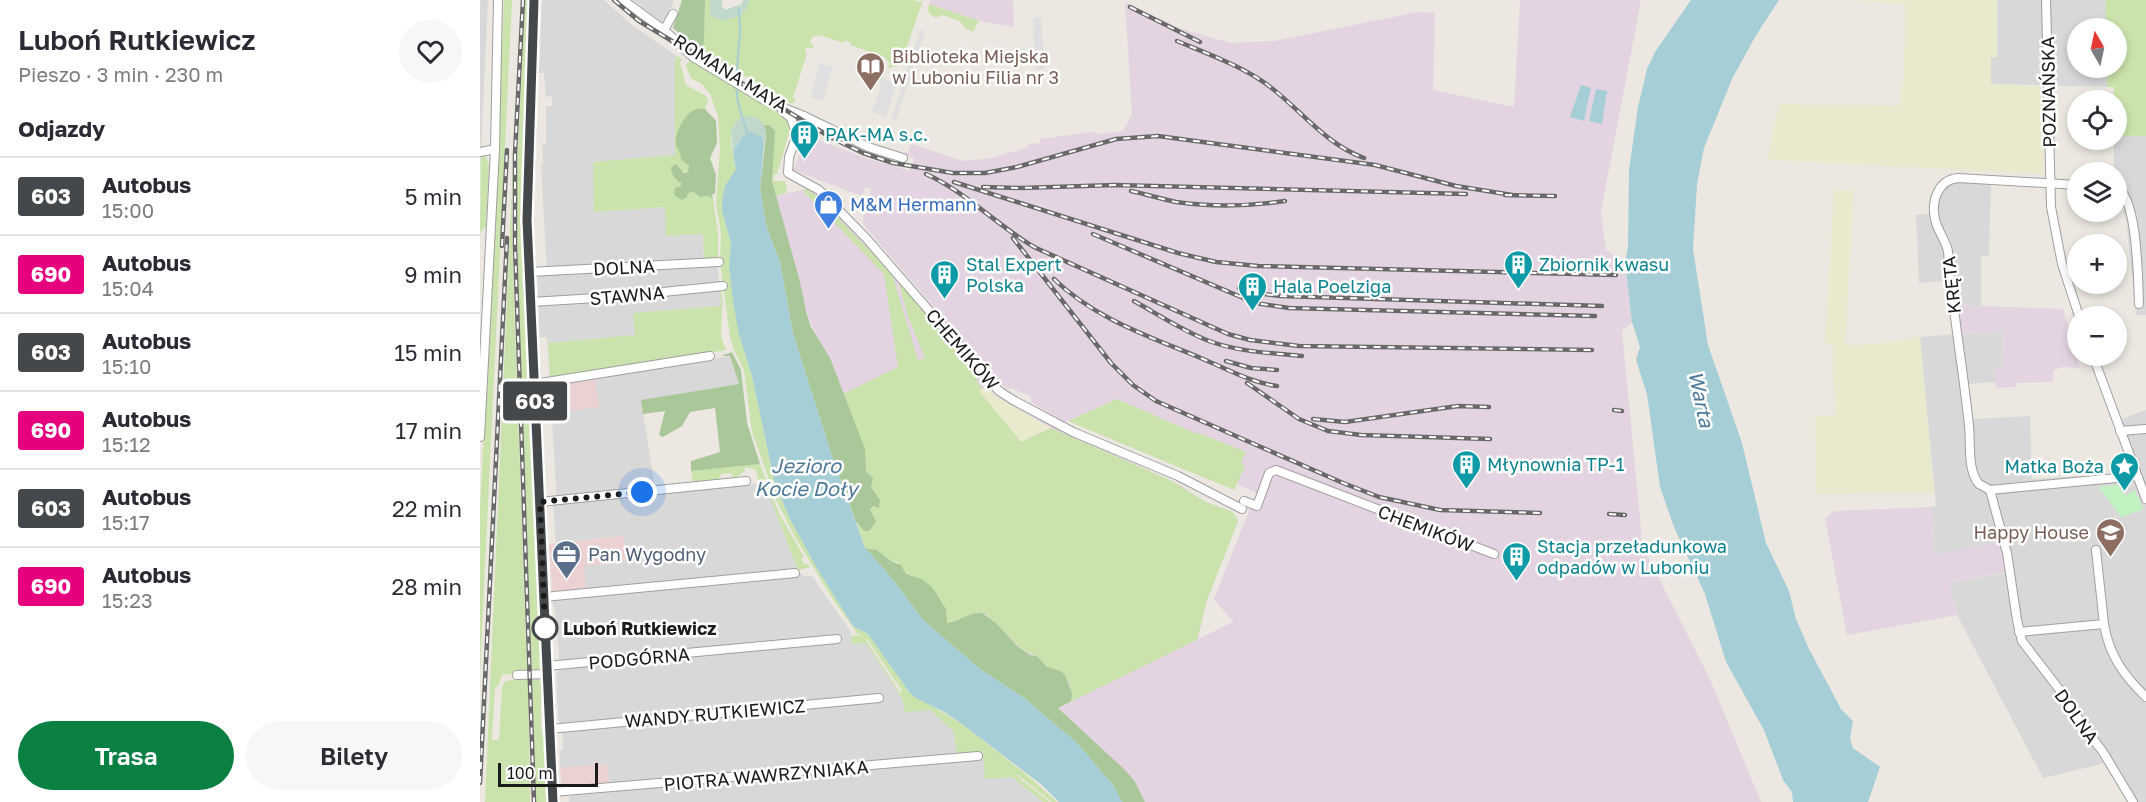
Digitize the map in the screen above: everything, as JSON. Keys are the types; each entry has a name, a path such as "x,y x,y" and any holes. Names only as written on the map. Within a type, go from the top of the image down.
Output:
{"main road":[{"path":"534,0 527,187 529,272 553,797"}],"street":[{"path":"480,437 495,149 498,0"},
{"name":"ROMANA MAYA","path":"622,0 714,67 761,97 868,147 903,158"},
{"name":"POZNAŃSKA","path":"2046,0 2049,184 2055,237 2076,306"},
{"path":"665,31 673,14"},
{"path":"761,97 788,115 794,126 796,137"},
{"name":"CHEMIKÓW","path":"804,116 787,166 789,175 819,190 866,238 999,391 1013,400 1085,437 1243,505 1257,506 1269,473 1276,470 1494,554"},
{"path":"480,152 495,149"},
{"name":"KRĘTA","path":"2019,632 2007,553 1990,490 1979,484 1973,471 1969,426 1952,310 1948,251 1935,221 1935,205 1939,188 1954,178 2049,184"},
{"path":"2049,184 2067,185"},
{"path":"2127,201 2136,240 2139,304"},
{"path":"480,241 490,239"},
{"name":"DOLNA","path":"529,272 719,262"},
{"name":"STAWNA","path":"531,302 613,297 723,286"},
{"path":"534,384 710,356"},
{"path":"2097,366 2146,499"},
{"path":"2120,431 2146,429"},
{"path":"1990,490 2136,476"},
{"path":"540,502 746,481"},
{"path":"2096,550 2104,624 2110,647 2121,671 2146,697"},
{"path":"544,597 795,573"},
{"path":"2019,632 2104,624"},
{"name":"DOLNA","path":"2019,632 2027,649 2062,693 2103,752 2133,802"},
{"name":"PODGÓRNA","path":"517,675 837,639"},
{"name":"WANDY RUTKIEWICZ","path":"550,729 879,698"},
{"name":"PIOTRA WAWRZYNIAKA","path":"553,797 978,756"}],"shaded area":[{"path":"480,0 488,0 480,174"},
{"path":"542,0 604,0 633,26 677,56 675,60 675,155 593,162 595,212 665,207 703,234 704,265 717,265 722,306 634,313 636,335 548,343 552,414 595,377 730,356 739,384 641,400 656,494 765,483 797,569 803,576 812,576 851,632 852,643 866,643 903,700 930,710 954,732 957,755 983,753 1043,802 569,802 569,796 610,792 607,764 560,768 560,750 563,750 562,725 558,720 556,672 560,671 557,622 552,601 586,597 584,566 627,561 623,536 556,543 553,505 557,505 547,337 540,337 537,275 547,274 541,165 543,165 542,145 546,144 546,106 552,106 552,96 546,97 544,73 539,73"},
{"path":"633,0 673,0 673,4 662,22"},
{"path":"930,0 1013,0 1014,27 979,21 929,4"},
{"path":"1520,0 1641,0 1601,212 1606,250 1625,263 1632,322 1622,331 1643,550 1638,553 1646,553 1709,677 1761,802 1145,802 1134,780 1124,769 1100,749 891,545 843,394 808,317 776,196 810,188 817,193 874,252 995,396 1059,429 1180,485 1206,502 1233,512 1238,521 1207,600 1198,639 1233,622 1214,599 1256,493 1237,484 1245,466 1241,464 1245,452 1199,433 1198,435 1117,399 1065,422 1032,403 1030,396 1007,389 998,382 862,223 871,189 865,188 862,196 793,170 808,136 868,159 910,171 914,158 904,155 905,152 908,153 911,144 962,161 991,158 1029,147 1029,144 1040,143 1040,139 1092,132 1098,134 1123,131 1132,114 1125,2 1181,29 1231,43 1274,41 1418,12 1435,13 1433,90 1514,107"},
{"path":"1997,0 2106,0 2106,18 2067,18 2067,78 2107,78 2107,87 1991,84 1991,57 1997,57"},
{"path":"1041,17 1045,69 1037,70 1034,59 1033,18"},
{"path":"920,30 925,32 896,121 891,120"},
{"path":"820,63 833,67 823,101 810,97"},
{"path":"879,77 897,83 886,116 872,112 881,85"},
{"path":"2127,136 2146,136 2146,315 2136,315 2126,222 2127,162 2114,162 2114,150 2127,150"},
{"path":"1952,174 1991,177 1989,256 1981,256 1981,306 1949,304 1946,281 1919,283 1916,215 1930,214 1935,188 1942,178"},
{"path":"1955,305 2063,309 2067,323 2067,366 2079,366 2080,368 2062,367 2053,371 2053,382 2016,383 2016,387 1996,388 1995,371 2004,365 2003,331 1958,333"},
{"path":"2003,330 2004,365 1995,371 1996,382 1967,384 1972,419 2030,416 2032,479 2132,473 2114,422 2146,410 2146,802 2131,802 2106,763 2043,778 1957,615 1950,583 2006,573 2000,542 1934,556 1931,507 1936,506 1920,337"},
{"path":"595,377 599,407 552,414 551,384"},
{"path":"1931,507 1934,555 2000,542 2006,572 1950,583 1957,615 1847,635 1825,519 1834,511"},
{"path":"623,536 627,561 584,566 586,589 552,591 549,544"},
{"path":"607,764 609,784 562,788 560,768"}],"green space":[{"path":"504,0 512,0 480,673 480,510"},
{"path":"525,0 530,0 523,175 542,669 532,671 518,281 517,173"},
{"path":"682,0 705,0 704,42 701,50 673,28"},
{"path":"705,0 711,0 711,14 717,17 734,18 743,12 749,0 914,0 920,2 923,0 900,66 888,68 890,63 883,56 850,45 850,42 845,40 844,43 819,35 812,37 810,42 814,47 813,49 806,47 805,52 807,53 793,98 796,99 792,104 701,50 704,42"},
{"path":"711,0 722,0 725,10 742,4 743,0 749,0 743,13 731,19 722,20 711,15"},
{"path":"1844,0 1997,0 1997,57 1991,58 1991,84 2039,86 2042,91 2043,174 1768,160 1780,104 1899,106 1904,73 1905,4"},
{"path":"2106,0 2146,0 2146,136 2127,136 2127,90 2114,90 2114,87 2107,87 2107,78 2127,78 2127,18 2106,18"},
{"path":"929,4 979,21 973,32 965,28 960,21 942,15 936,18 931,15 928,11"},
{"path":"677,56 682,59 680,63 686,85 706,96 708,101 705,109 697,109 685,118 679,129 681,153 690,169 688,172 681,171 672,174 678,182 681,182 681,186 678,187 688,193 693,192 700,197 708,196 713,199 718,234 718,259 704,259 703,234 666,236 665,207 594,212 593,162 675,155 675,60"},
{"path":"691,58 763,104 781,112 788,119 789,133 773,181 785,181 787,193 776,196 771,177 775,131 773,127 764,125 755,117 739,118 731,131 736,169 722,211 731,243 729,265 739,335 752,376 775,484 790,519 853,626 868,634 910,693 962,724 1027,775 1057,802 1052,802 1010,769 1022,780 1019,782 1023,781 1050,802 1043,802 1012,777 985,779 983,753 957,755 954,732 930,710 904,712 903,700 866,643 852,644 851,636 858,635 865,638 857,633 832,598 777,502 752,432 744,370 730,336 720,262 721,233 716,203 720,147 718,116 710,94 702,84 691,78 686,66","holes":["865,638 902,691 900,693"]},
{"path":"697,109 705,109 716,121 717,143 710,158 716,175 715,193 712,195 713,199 708,196 700,197 693,192 688,193 687,197 682,200 674,195 675,188 681,186 681,182 678,182 672,174 671,167 676,164 684,173 688,172 689,166 681,159 676,140 685,118"},
{"path":"515,116 513,272 527,672 502,675 499,685 495,688 492,740 499,740 504,682 518,678 528,679 530,802 485,802"},
{"path":"751,116 759,120 766,130 764,144 762,137 743,136 733,152 731,131 739,118"},
{"path":"764,125 770,125 775,131 772,181 807,315 811,327 830,358 865,449 866,471 873,478 871,487 880,500 879,508 873,506 870,509 876,522 869,531 864,531 856,522 793,334 780,262 767,229 760,189 766,135"},
{"path":"481,155 486,157 489,165 486,226 480,233"},
{"path":"802,190 809,190 819,198 892,274 918,360 925,358 906,311 899,283 967,363 982,389 979,391 1021,442 1051,428 1170,480 1206,502 1233,512 1238,521 1207,600 1197,640 1058,708 1072,693 1061,671 1047,667 1037,656 1024,651 987,615 979,612 947,623 944,605 933,588 917,577 906,574 898,562 891,561 877,550 865,548 856,522 859,527 874,518 870,509 873,506 877,508 881,504 871,487 871,475 866,471 866,460 843,394 898,367 884,274"},
{"path":"1834,190 1854,190 1845,345 1875,344 1920,337 1934,493 1816,494 1815,417 1836,414 1834,345 1825,344"},
{"path":"720,287 723,306 721,337 726,350 552,379 550,376 548,343 635,335 633,313 721,306"},
{"path":"732,352 741,370 747,423 760,464 691,471 691,461 720,452 715,408 690,412 682,426 663,437 659,435 665,411 643,414 641,400 739,384 730,356 721,356"},
{"path":"987,386 992,394 1051,428 1021,442 978,391"},
{"path":"1117,399 1197,434 1246,452 1241,463 1245,466 1234,490 1068,421"},
{"path":"760,464 766,479 758,480 756,470 745,467 745,471 735,478 730,473 721,474 719,480 693,484 691,471"},
{"path":"761,482 766,482 780,515 804,557 801,559 805,565 808,564 811,567 799,570 797,568 765,484"},
{"path":"2118,485 2126,496 2135,490 2143,509 2121,517 2099,487"},
{"path":"865,548 877,550 891,561 901,565 906,574 922,579 933,588 946,609 947,623 982,613 996,623 1018,647 1030,655 1037,656 1047,667 1061,671 1072,693 1071,701 1058,708 1124,769 1134,780 1145,802 1122,802 1113,785 1076,742 1024,698 980,669 923,620 886,571"},
{"path":"532,678 539,679 541,684 541,728 546,748 549,802 536,802"}],"water":[{"name":"Warta","path":"1691,0 1779,0 1732,79 1704,148 1697,184 1693,249 1708,345 1742,443 1766,543 1789,591 1796,619 1808,647 1841,709 1853,721 1850,739 1853,748 1880,767 1868,802 1793,802 1792,792 1783,780 1764,730 1726,662 1705,594 1674,527 1660,487 1647,394 1636,360 1640,347 1632,322 1625,263 1628,246 1629,170 1638,107 1647,69 1655,52"},
{"path":"1581,85 1591,88 1584,121 1570,117"},
{"path":"1596,89 1607,91 1602,124 1589,121"},
{"name":"Jezioro Kocie Doły","path":"751,132 762,137 764,144 760,189 767,229 780,262 793,334 832,456 865,548 886,571 923,620 980,669 1024,698 1076,742 1113,785 1122,802 1059,802 1042,785 962,724 916,698 868,634 853,626 818,570 790,519 775,484 733,301 729,265 731,243 722,211 722,202 725,186 736,169 733,152 743,136"}],"waterway":[{"path":"736,81 740,32 739,9"},
{"path":"736,86 738,103 747,133"}],"railway":[{"path":"523,0 515,154 515,246 534,802"},
{"path":"614,0 639,21 830,137 863,153 893,163 953,173 985,173 1017,167 1116,139 1158,136 1375,165 1456,186 1512,195"},
{"path":"1130,7 1200,42"},
{"path":"1177,41 1248,72 1281,95 1337,144 1364,158"},
{"path":"502,246 507,150"},
{"path":"926,174 955,190 1036,248 1228,334 1250,340 1299,346 1592,350"},
{"path":"954,182 1178,253 1216,262 1258,266 1616,275"},
{"path":"983,187 1115,185 1466,194"},
{"path":"1131,191 1176,202 1203,205 1244,205 1285,201"},
{"path":"1505,195 1555,196"},
{"path":"1093,234 1255,303 1289,308 1595,316"},
{"path":"480,783 507,238"},
{"path":"1013,238 1111,363 1133,385 1156,401 1379,497 1440,510 1540,513"},
{"path":"1054,279 1087,305 1124,326 1240,375 1277,386"},
{"path":"1239,288 1281,296 1602,306"},
{"path":"1134,301 1180,328 1220,345 1243,350 1302,356"},
{"path":"1226,361 1251,368 1277,370"},
{"path":"1247,383 1299,419 1328,431 1361,435 1490,439"},
{"path":"1313,419 1345,422 1458,406 1489,407"},
{"path":"1614,410 1622,411"},
{"path":"1609,514 1625,515"}],"bus line":[{"name":"603","path":"534,0 527,220 553,802"}],"place":[{"name":"Biblioteka Miejska w Luboniu Filia nr 3","path":"871,92"},
{"name":"PAK-MA s.c.","path":"804,160"},
{"name":"M&M Hermann","path":"829,230"},
{"name":"Zbiornik kwasu","path":"1518,290"},
{"name":"Stal Expert Polska","path":"945,300"},
{"name":"Hala Poelziga","path":"1252,312"},
{"name":"Młynownia TP-1","path":"1466,490"},
{"name":"Matka Boża","path":"2125,492"},
{"name":"Happy House","path":"2110,558"},
{"name":"Pan Wygodny","path":"567,580"},
{"name":"Stacja przeładunkowa odpadów w Luboniu","path":"1516,582"},
{"name":"Luboń Rutkiewicz","path":"545,628"}],"route":[{"path":"545,628 540,502 642,492"}]}
